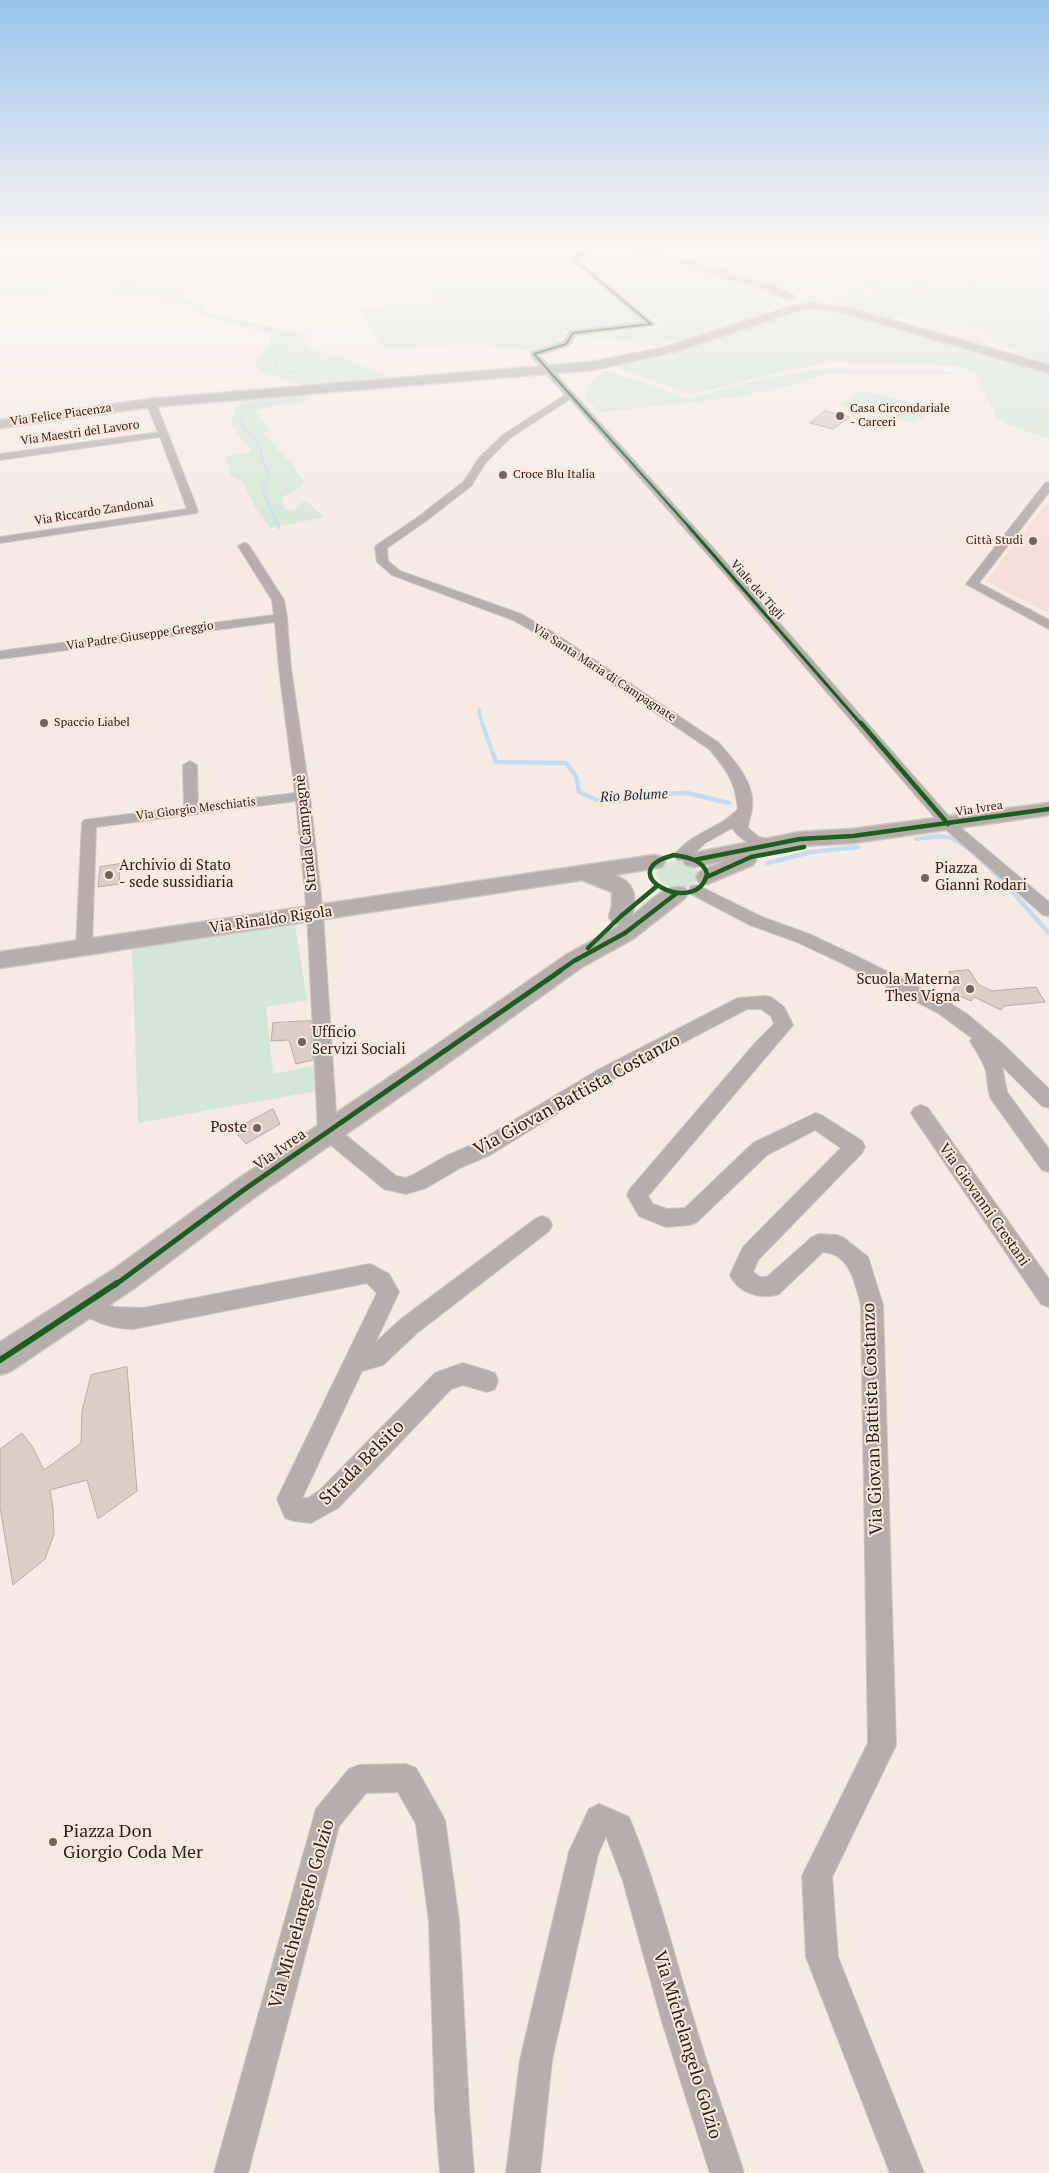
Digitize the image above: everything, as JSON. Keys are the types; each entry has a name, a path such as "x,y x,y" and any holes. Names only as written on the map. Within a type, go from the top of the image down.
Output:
{"main road":[{"path":"981,349 1049,369"}],"street":[{"path":"548,370 534,354 549,349"},
{"name":"Via Felice Piacenza","path":"0,424 151,403 592,366 672,349"},
{"name":"Viale dei Tigli","path":"548,370 736,580 948,824"},
{"name":"Via Santa Maria di Campagnate","path":"571,395 531,418 507,436 482,460 467,484 422,519 381,547 383,562 396,573 517,617 547,634 714,746 735,771 744,788 745,810 740,828 744,835 754,841 772,844"},
{"path":"151,403 193,511"},
{"name":"Via Maestri del Lavoro","path":"0,457 163,434"},
{"path":"1049,485 972,584 1049,625"},
{"name":"Via Riccardo Zandonai","path":"0,540 193,511"},
{"name":"Strada Campagnè","path":"244,546 278,600 281,618 285,669 303,796 315,914 328,1131"},
{"name":"Via Padre Giuseppe Greggio","path":"0,655 281,618"},
{"path":"190,765 191,810"},
{"name":"Via Giorgio Meschiatis","path":"84,947 89,823 303,796"},
{"name":"Via Ivrea","path":"674,881 667,856 688,858 800,839 853,836 1049,809"},
{"path":"674,881 706,870 701,864 688,858 700,840 737,819 743,812"},
{"name":"Via Ivrea","path":"948,824 1049,911"},
{"name":"Via Ivrea","path":"574,961 620,917 674,881 751,858 853,836"},
{"path":"590,876 616,883 622,890 626,900 620,917"},
{"name":"Via Rinaldo Rigola","path":"0,960 315,914 541,877 590,876 674,881"},
{"name":"Via Rinaldo Rigola","path":"541,877 674,881"},
{"path":"674,881 756,921 802,938 848,959 944,1008 961,1019 998,1050 1049,1101"},
{"name":"Via Ivrea","path":"0,1360 125,1278 245,1189 418,1071 574,961 625,933 674,881"},
{"name":"Via Giovan Battista Costanzo","path":"328,1131 392,1183 406,1186 419,1182 453,1162 483,1149 603,1076 744,1003 765,1002 778,1012 784,1025 762,1047 637,1195 646,1210 666,1218 690,1216 760,1149 816,1121 855,1148 750,1254 741,1275 756,1286 771,1287 819,1244 837,1244 860,1264 872,1306 882,1745 817,1876 822,1957 907,2173"},
{"path":"961,1019 987,1050 995,1071 998,1094 1049,1164"},
{"name":"Via Giovanni Crestani","path":"921,1113 1049,1297"},
{"path":"354,1362 374,1358 409,1326 542,1225"},
{"name":"Strada Belsito","path":"87,1303 102,1313 121,1320 143,1318 370,1273 381,1281 388,1292 289,1499 294,1510 311,1511 329,1500 444,1381 463,1374 487,1382"},
{"name":"Via Michelangelo Golzio","path":"231,2173 326,1819 359,1779 406,1778 430,1820 444,1921 452,2108 457,2173"},
{"name":"Via Michelangelo Golzio","path":"523,2173 536,2060 584,1852 599,1819 619,1827 638,1881 679,2024 727,2173"}],"shaded area":[{"path":"989,349 1004,349 1001,353"},
{"name":"Città Studi","path":"1049,501 1049,613 986,581"}],"green space":[{"path":"265,349 319,349 328,355 346,358 396,380 306,387 261,371 254,365"},
{"path":"686,349 964,349 1049,374 1049,439 1002,422 996,416 975,371 955,366 837,361 787,370 690,394 613,366"},
{"path":"1013,349 1049,349 1049,363 1021,355"},
{"path":"845,368 854,370 941,371 958,374 830,373 787,386 737,397 601,412 585,400 589,386 602,371 608,371 688,399 770,377 822,369"},
{"path":"861,391 935,408 915,423 840,405"},
{"path":"289,395 310,396 303,401 255,410 272,431 263,433 295,468 304,481 301,487 284,496 282,503 286,510 296,509 305,500 325,517 270,528 254,506 243,481 231,476 226,456 252,452 231,426 233,410 244,400"},
{"path":"680,861 693,865 700,876 696,882 690,886 676,888 662,882 658,877 657,870 665,863"},
{"path":"295,924 307,1000 266,1007 273,1074 319,1065 322,1090 138,1123 132,949"}],"building":[{"path":"825,411 850,417 833,429 810,423"},
{"name":"Archivio di Stato - sede sussidiaria","path":"120,864 119,884 98,887 100,867"},
{"name":"Scuola Materna Thes Vigna","path":"969,970 979,985 992,991 1036,987 1045,1002 1004,1006 1001,1010 974,997 971,1001 951,992 956,985 949,972"},
{"name":"Ufficio Servizi Sociali","path":"311,1021 313,1060 296,1064 289,1040 271,1041 273,1023"},
{"name":"Poste","path":"273,1109 280,1124 246,1144 234,1130"},
{"path":"127,1367 137,1491 98,1519 87,1480 50,1490 54,1534 45,1559 13,1585 0,1507 0,1449 22,1433 32,1446 44,1470 81,1443 82,1411 91,1375"}],"waterway":[{"name":"Rio Bolume","path":"279,349 275,367 283,371"},
{"name":"Rio Bolume","path":"279,528 262,488 269,473 261,460 261,449 243,426 241,415 246,407 295,397 311,386 317,377 314,374 283,371"},
{"name":"Rio Bolume","path":"479,709 482,725"},
{"name":"Rio Bolume","path":"482,723 496,762 566,763 576,776 579,792 597,800 621,801 646,794 687,793 729,803"},
{"name":"Rio Bolume","path":"916,839 942,836 951,838 963,845 989,867 1049,933"},
{"name":"Rio Bolume","path":"767,863 811,852 858,847"}],"cycle path":[{"path":"534,354 549,349"},
{"path":"534,354 736,580 948,824"},
{"path":"694,860 800,839 853,836 1049,809"},
{"path":"707,877 751,857 804,847"},
{"path":"674,855 698,861 703,865 707,874 703,885 695,890 682,893 670,892 660,887 653,880 649,873 651,865 659,859 674,855"},
{"path":"588,948 620,917 657,886"},
{"path":"0,1360 125,1278 245,1189 418,1071 574,961 625,933 677,893"}],"place":[{"name":"Casa Circondariale - Carceri","path":"840,416"},
{"name":"Croce Blu Italia","path":"503,475"},
{"name":"Città Studi","path":"1033,541"},
{"name":"Spaccio Liabel","path":"44,723"},
{"name":"Archivio di Stato - sede sussidiaria","path":"109,875"},
{"name":"Piazza Gianni Rodari","path":"925,878"},
{"name":"Scuola Materna Thes Vigna","path":"970,989"},
{"name":"Ufficio Servizi Sociali","path":"302,1042"},
{"name":"Poste","path":"257,1128"},
{"name":"Piazza Don Giorgio Coda Mer","path":"53,1842"}]}
